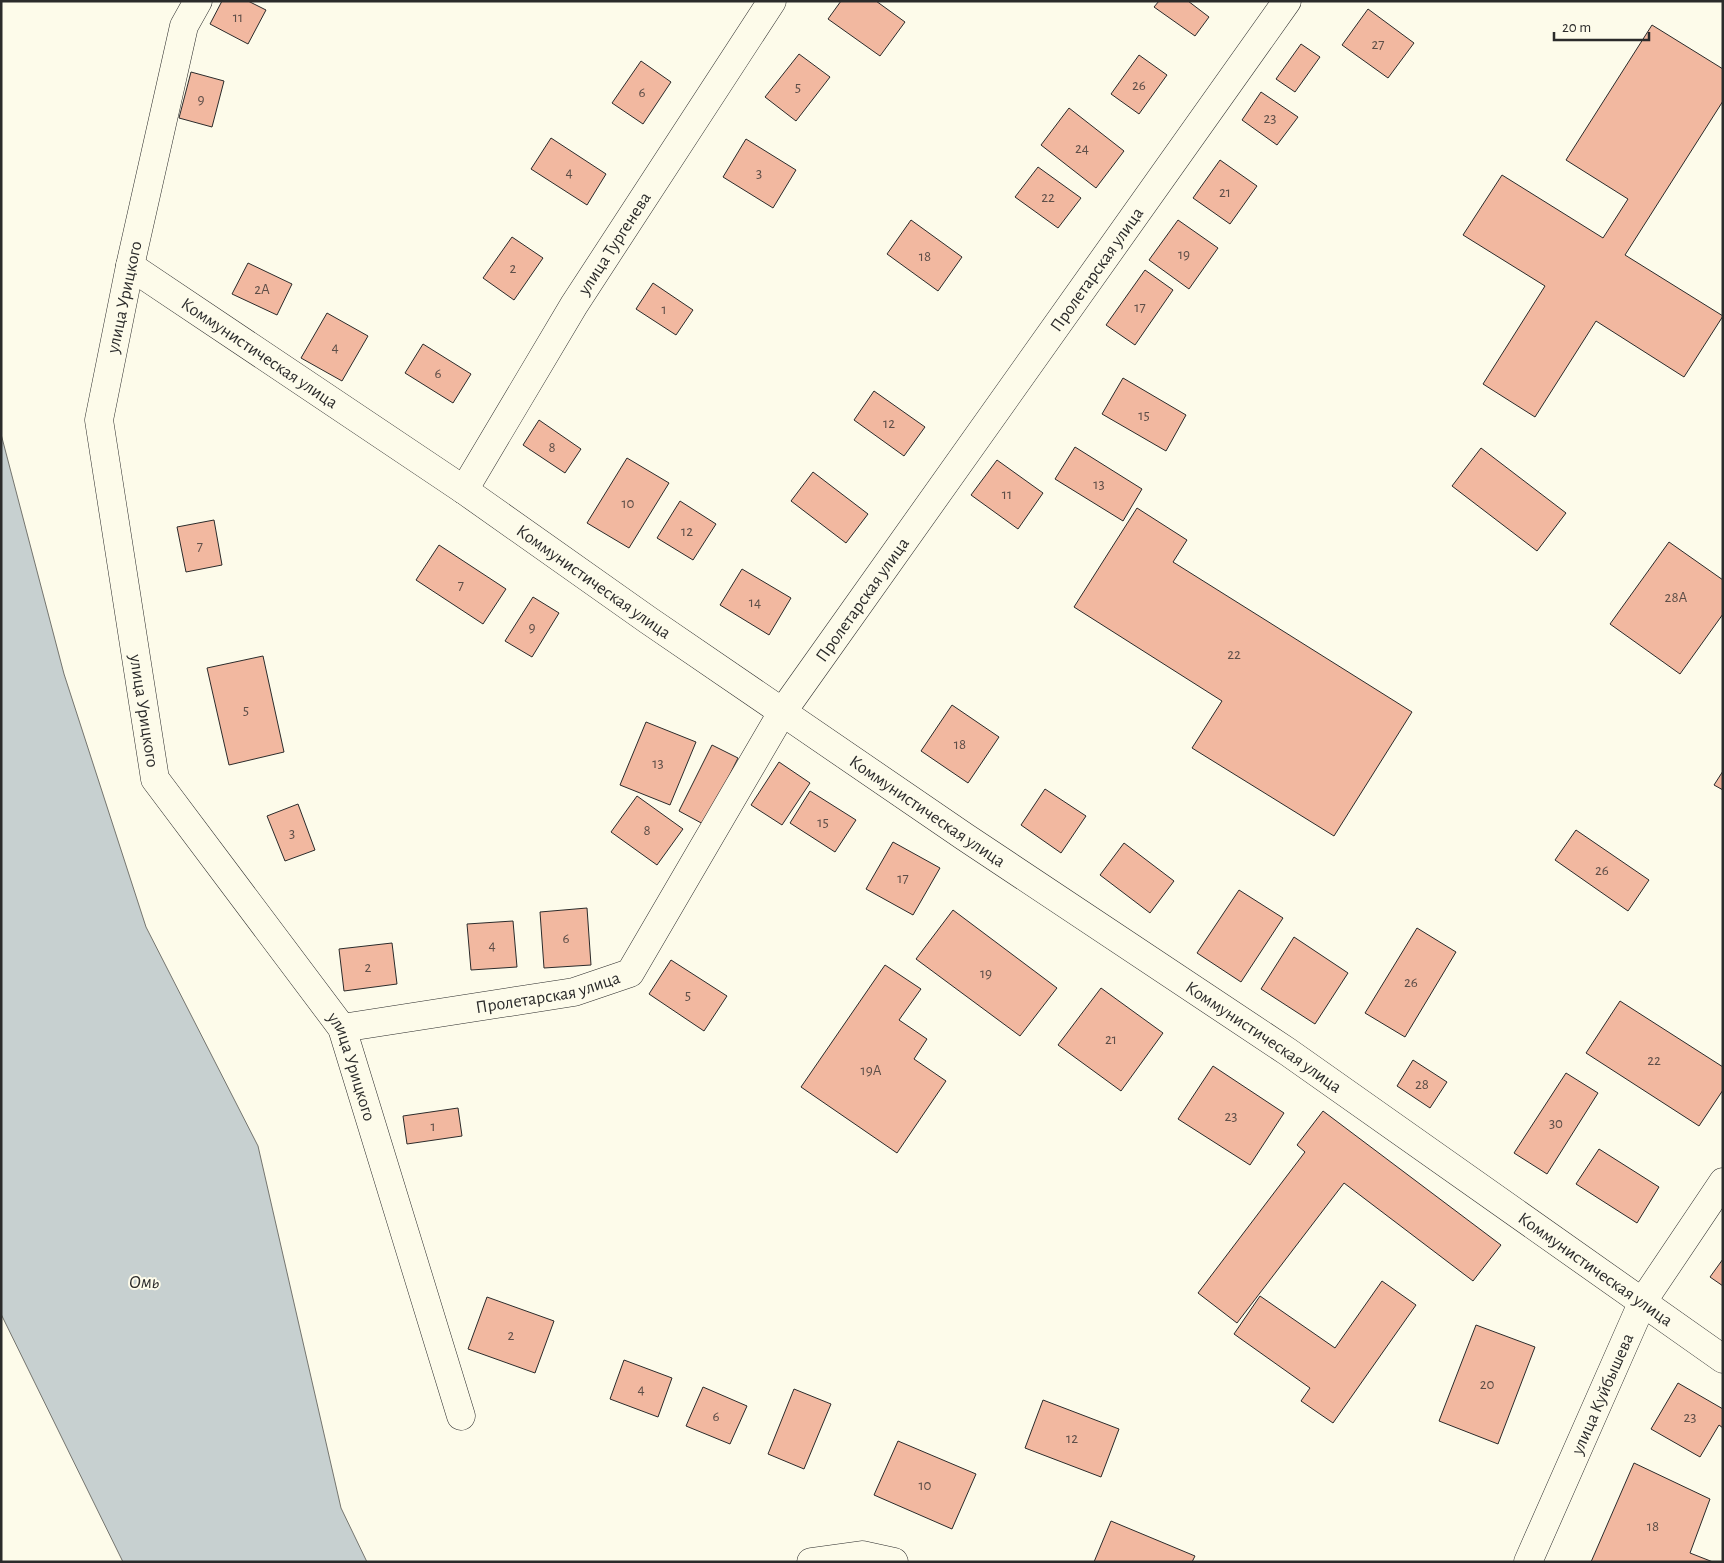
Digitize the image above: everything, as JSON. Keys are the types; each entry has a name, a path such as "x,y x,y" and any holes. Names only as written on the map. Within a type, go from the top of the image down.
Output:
{"street":[{"name":"улица Урицкого","path":"198,1 184,26 130,266 99,420 155,779 342,1028 461,1416"},
{"name":"улица Тургенева","path":"464,490 574,305 772,1"},
{"name":"Пролетарская улица","path":"342,1028 574,992 630,973 783,711 1287,1"},
{"name":"Коммунистическая улица","path":"130,266 464,490 648,620 957,831 1288,1052 1723,1359"},
{"name":"улица Куйбышева","path":"1528,1562 1643,1301 1723,1182"},
{"path":"811,1562 862,1555 894,1562"}],"water":[{"name":"Омь","path":"1,434 64,674 146,927 258,1146 341,1508 367,1562 123,1562 1,1314"}],"building":[{"path":"222,1 248,1 266,10 248,44 210,24"},
{"path":"841,1 876,1 905,22 880,56 828,19"},
{"path":"1159,1 1188,1 1209,17 1195,36 1154,7"},
{"path":"1368,9 1414,43 1388,78 1342,45"},
{"path":"1652,25 1723,69 1723,101 1625,255 1723,316 1684,377 1596,321 1535,417 1483,384 1545,286 1463,235 1502,175 1603,238 1628,199 1566,160"},
{"path":"1301,44 1320,57 1295,92 1276,79"},
{"path":"799,54 830,77 796,121 765,97"},
{"path":"1139,55 1167,75 1139,114 1111,94"},
{"path":"641,61 671,82 643,124 612,103"},
{"path":"191,72 224,81 212,127 179,118"},
{"path":"1261,92 1298,117 1277,145 1242,120"},
{"path":"1069,108 1124,151 1096,188 1041,145"},
{"path":"551,138 606,174 587,205 531,169"},
{"path":"746,139 796,170 773,208 723,177"},
{"path":"1220,160 1257,186 1230,224 1193,198"},
{"path":"1038,167 1081,198 1058,228 1015,197"},
{"path":"911,220 962,257 938,291 887,254"},
{"path":"1178,220 1218,248 1189,289 1149,260"},
{"path":"512,237 543,258 514,300 483,278"},
{"path":"248,263 292,284 277,315 232,294"},
{"path":"1145,270 1173,290 1135,345 1106,325"},
{"path":"653,283 693,310 676,335 636,309"},
{"path":"327,313 368,336 342,381 301,358"},
{"path":"423,344 471,374 453,403 405,373"},
{"path":"1123,378 1186,415 1166,451 1102,414"},
{"path":"874,391 925,427 904,456 854,420"},
{"path":"539,420 581,449 565,473 523,445"},
{"path":"1075,447 1142,489 1123,521 1055,479"},
{"path":"1481,448 1566,513 1537,551 1452,486"},
{"path":"627,458 669,483 629,548 587,523"},
{"path":"997,460 1043,493 1018,529 971,495"},
{"path":"813,472 868,514 846,543 791,501"},
{"path":"680,501 716,524 693,560 657,538"},
{"path":"1137,508 1187,540 1173,562 1412,712 1334,836 1192,748 1222,701 1074,607"},
{"path":"214,520 222,565 186,572 177,527"},
{"path":"1669,542 1723,580 1723,614 1680,674 1610,624"},
{"path":"439,545 506,589 483,624 416,580"},
{"path":"742,569 791,598 769,635 720,605"},
{"path":"533,597 559,613 532,657 505,641"},
{"path":"263,656 284,752 229,765 207,668"},
{"path":"952,705 999,737 968,783 921,751"},
{"path":"646,722 696,742 670,805 620,785"},
{"path":"712,745 738,758 705,825 679,811"},
{"path":"779,762 810,783 782,825 751,805"},
{"path":"1723,771 1723,790 1714,785"},
{"path":"1045,789 1086,816 1061,853 1021,825"},
{"path":"810,791 856,820 835,852 790,823"},
{"path":"637,796 683,829 657,865 611,832"},
{"path":"298,804 315,850 285,861 267,816"},
{"path":"1576,830 1649,880 1628,911 1555,860"},
{"path":"893,842 940,868 913,915 866,889"},
{"path":"1124,843 1174,881 1150,913 1100,875"},
{"path":"1239,890 1283,918 1241,982 1197,953"},
{"path":"587,908 591,965 544,968 540,912"},
{"path":"953,910 1057,988 1020,1036 916,959"},
{"path":"513,921 517,967 471,970 467,924"},
{"path":"1417,928 1456,952 1405,1037 1365,1013"},
{"path":"1294,937 1348,973 1315,1024 1261,989"},
{"path":"392,943 397,984 344,991 339,949"},
{"path":"671,960 727,996 704,1031 649,994"},
{"path":"885,965 921,989 899,1020 927,1039 914,1059 946,1081 897,1153 801,1087"},
{"path":"1101,988 1163,1033 1121,1091 1058,1045"},
{"path":"1620,1001 1723,1067 1723,1090 1699,1126 1586,1053"},
{"path":"1413,1060 1447,1082 1430,1108 1397,1086"},
{"path":"1213,1066 1284,1113 1250,1165 1178,1119"},
{"path":"1566,1073 1598,1093 1547,1174 1514,1153"},
{"path":"458,1108 462,1136 407,1144 403,1116"},
{"path":"1323,1111 1501,1245 1473,1281 1344,1183 1237,1323 1198,1293 1305,1152 1297,1145"},
{"path":"1599,1149 1659,1187 1637,1223 1576,1184"},
{"path":"1723,1259 1723,1286 1710,1277"},
{"path":"1382,1281 1416,1305 1333,1423 1301,1401 1310,1388 1234,1334 1260,1296 1335,1348"},
{"path":"487,1297 554,1321 535,1373 468,1349"},
{"path":"1476,1325 1535,1347 1498,1444 1439,1421"},
{"path":"624,1360 672,1378 658,1417 610,1399"},
{"path":"1678,1383 1723,1409 1723,1428 1719,1425 1700,1457 1651,1429"},
{"path":"703,1387 747,1406 730,1444 686,1426"},
{"path":"794,1389 831,1404 804,1469 768,1454"},
{"path":"1043,1400 1119,1429 1101,1477 1025,1448"},
{"path":"898,1441 976,1474 952,1529 874,1495"},
{"path":"1634,1463 1710,1499 1690,1553 1713,1562 1591,1562"},
{"path":"1111,1521 1195,1556 1192,1562 1094,1562"}]}
